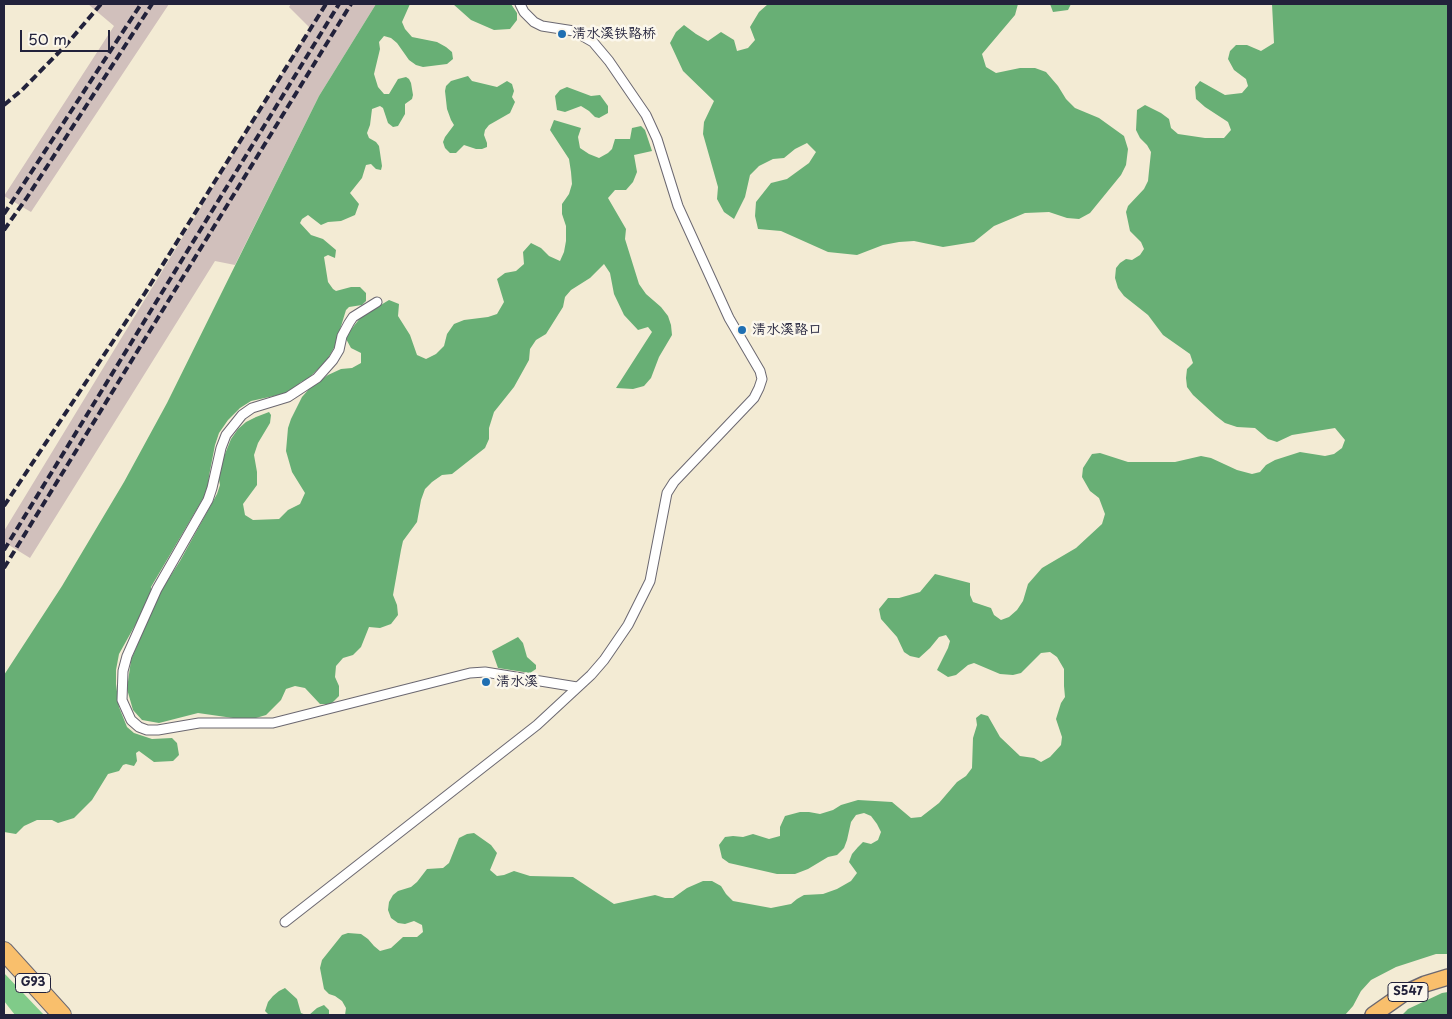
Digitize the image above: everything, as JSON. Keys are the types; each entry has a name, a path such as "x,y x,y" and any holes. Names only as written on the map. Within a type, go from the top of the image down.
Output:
{"highway":[{"name":"G93","path":"4,950 62,1015"}],"main road":[{"name":"S547","path":"1373,1015 1403,994 1425,984 1448,977"}],"street":[{"path":"285,922 523,736 604,660 617,643 650,581 667,493 674,482 754,398 760,388 762,378 760,371 729,318 678,206 657,139 646,115 609,61 593,42 574,31 542,26 534,22 524,12 520,4"},
{"path":"376,302 353,317 342,336 339,350 317,378 288,397 252,408 242,415 226,435 220,448 208,500 157,589 127,656 123,671 122,700 131,720 139,727 147,730 158,730 199,722 273,723 470,673 485,672 577,687"}],"shaded area":[{"path":"88,4 169,4 31,212 4,196 114,26"},
{"path":"291,4 376,4 319,96 235,265 215,261 30,558 4,542 4,531 310,28 289,7"}],"green space":[{"path":"376,4 410,4 402,22 405,29 412,37 437,42 446,47 452,52 453,59 447,64 423,67 409,60 391,38 384,36 379,42 380,49 374,74 378,87 384,94 389,94 398,79 406,77 411,83 412,99 405,104 405,114 398,126 393,127 388,123 383,108 380,106 372,109 367,133 369,138 379,146 382,166 381,170 376,169 371,164 366,165 362,178 350,193 359,204 355,215 341,221 328,222 321,225 308,215 300,223 311,235 323,239 336,250 335,258 328,255 324,257 328,282 333,289 336,291 360,287 366,293 366,301 362,305 349,307 346,310 335,346 327,360 308,379 301,382 292,392 251,401 240,408 228,420 219,433 215,445 208,490 151,587 151,593 143,611 119,654 116,684 119,707 127,727 134,733 152,739 172,738 177,743 179,755 173,761 154,762 139,751 136,753 137,761 134,766 126,764 119,771 108,774 92,800 74,818 58,823 52,820 37,820 24,826 16,834 4,832 4,675 62,586 124,482 167,403 319,96"},
{"path":"453,4 511,4 517,13 517,20 510,29 494,30 471,20"},
{"path":"768,4 1018,4 1015,15 982,54 986,67 996,73 1020,68 1035,68 1046,72 1075,108 1099,118 1124,136 1128,149 1126,165 1121,175 1090,213 1079,219 1067,218 1049,212 1025,213 994,226 974,242 943,247 914,241 899,242 883,245 857,255 828,252 781,231 758,229 755,216 756,202 771,183 787,179 809,163 816,152 807,143 795,149 784,158 773,159 759,166 750,175 745,197 734,219 724,212 717,199 718,187 703,134 704,122 714,101 683,71 670,43 676,32 684,25 708,41 721,32 734,40 737,51 748,48 755,40 750,27 759,12"},
{"path":"1050,4 1071,4 1068,10 1053,12"},
{"path":"1272,4 1448,4 1448,954 1436,954 1396,967 1371,980 1345,1015 345,1015 346,1008 342,1001 324,989 320,968 322,960 342,935 348,933 361,934 380,951 391,948 403,937 417,937 423,932 422,925 414,921 405,924 398,923 391,918 388,910 389,902 398,891 411,887 417,882 427,869 443,868 449,863 459,838 467,834 474,833 491,845 497,853 490,870 497,876 514,871 530,876 573,877 614,904 655,895 673,898 687,888 703,881 712,881 721,886 733,901 771,908 791,904 804,895 823,894 837,889 851,881 857,873 849,862 852,854 863,842 871,844 878,840 881,832 871,816 864,813 856,815 851,822 844,848 837,855 828,857 808,869 795,874 777,874 729,863 722,858 719,845 725,837 743,837 753,834 769,839 780,836 780,827 785,816 800,812 820,814 858,800 892,802 911,818 921,817 939,803 972,768 973,738 977,725 976,718 981,714 988,716 1000,737 1020,756 1034,758 1041,762 1050,757 1061,745 1062,737 1056,719 1065,697 1064,669 1057,657 1050,652 1041,653 1021,673 1013,675 1000,674 974,663 968,665 956,675 948,677 937,670 950,641 946,635 939,637 919,658 910,656 904,652 897,637 881,619 879,609 888,598 899,598 920,592 935,574 970,583 970,595 973,602 991,608 994,615 1001,620 1009,617 1017,610 1023,601 1028,584 1042,568 1076,548 1102,524 1105,514 1099,498 1090,491 1082,477 1083,468 1092,454 1100,453 1128,462 1175,462 1201,456 1252,474 1260,472 1266,465 1275,460 1300,452 1325,456 1334,454 1342,448 1345,440 1335,428 1292,435 1277,442 1268,439 1255,428 1237,427 1225,423 1193,395 1187,387 1187,369 1193,363 1190,354 1163,335 1148,315 1124,296 1118,288 1115,278 1116,268 1120,263 1126,259 1132,260 1140,255 1144,249 1141,242 1130,231 1126,212 1128,206 1144,189 1148,181 1151,152 1136,130 1137,110 1145,105 1161,113 1169,119 1171,128 1178,134 1205,138 1224,138 1231,130 1228,122 1196,99 1195,87 1200,81 1225,95 1242,93 1248,86 1246,79 1234,70 1228,59 1230,51 1236,45 1247,45 1261,51 1274,43"},
{"path":"468,76 472,81 497,87 507,81 512,84 514,91 512,97 515,102 510,113 489,125 485,130 484,135 487,147 476,149 464,145 456,153 450,153 445,148 443,142 454,125 447,109 446,86 451,81"},
{"path":"567,87 591,96 600,95 608,106 608,113 599,118 581,106 565,112 557,110 555,96 560,90"},
{"path":"554,120 581,128 578,137 580,148 599,158 612,149 615,139 630,139 632,128 641,126 645,130 652,151 634,155 637,172 633,182 626,190 615,190 608,198 626,229 625,239 639,284 646,294 661,307 668,316 671,325 672,335 659,357 651,378 644,386 633,389 616,388 652,332 648,327 638,330 624,315 614,294 610,273 604,264 590,278 571,290 565,297 563,307 546,334 536,340 530,349 529,360 514,387 494,412 489,428 489,439 485,448 452,474 442,475 425,489 417,522 403,541 401,550 393,595 398,615 391,624 380,628 369,627 361,647 353,655 343,658 336,666 335,677 339,686 339,696 331,704 320,704 305,688 295,686 286,689 281,700 266,715 256,718 233,718 198,713 159,723 142,720 133,710 127,689 131,660 157,597 180,561 217,494 220,485 218,474 231,439 246,422 269,412 271,415 270,423 258,443 254,455 257,485 243,504 245,515 253,520 279,519 288,510 300,504 305,493 292,472 286,451 288,428 291,419 302,397 309,389 328,375 341,369 352,368 361,363 361,353 351,348 345,337 361,317 389,300 399,304 398,316 410,335 417,355 426,359 436,354 444,346 447,334 454,324 464,320 497,314 504,302 497,279 505,273 516,271 524,264 523,252 531,243 541,248 549,256 560,261 566,241 566,226 562,214 562,204 569,194 572,184 569,159 550,130"},
{"path":"518,637 523,643 527,657 536,665 536,669 530,673 498,668 492,651"},
{"path":"4,973 44,1015 15,1015 4,1001"},
{"path":"285,988 297,999 301,1013 306,1015 269,1015 265,1011 268,1002 273,996"},
{"path":"1448,992 1448,1015 1402,1015 1408,1009"},
{"path":"324,1005 329,1010 329,1015 309,1015 317,1008"}],"railway":[{"path":"4,105 22,90 66,45 101,4"},
{"path":"4,214 141,4"},
{"path":"4,230 152,4"},
{"path":"4,506 145,293 326,4"},
{"path":"4,550 339,4"},
{"path":"4,568 351,4"}],"place":[{"name":"清水溪铁路桥","path":"562,34"},
{"name":"清水溪路口","path":"742,330"},
{"name":"清水溪","path":"486,682"}]}
